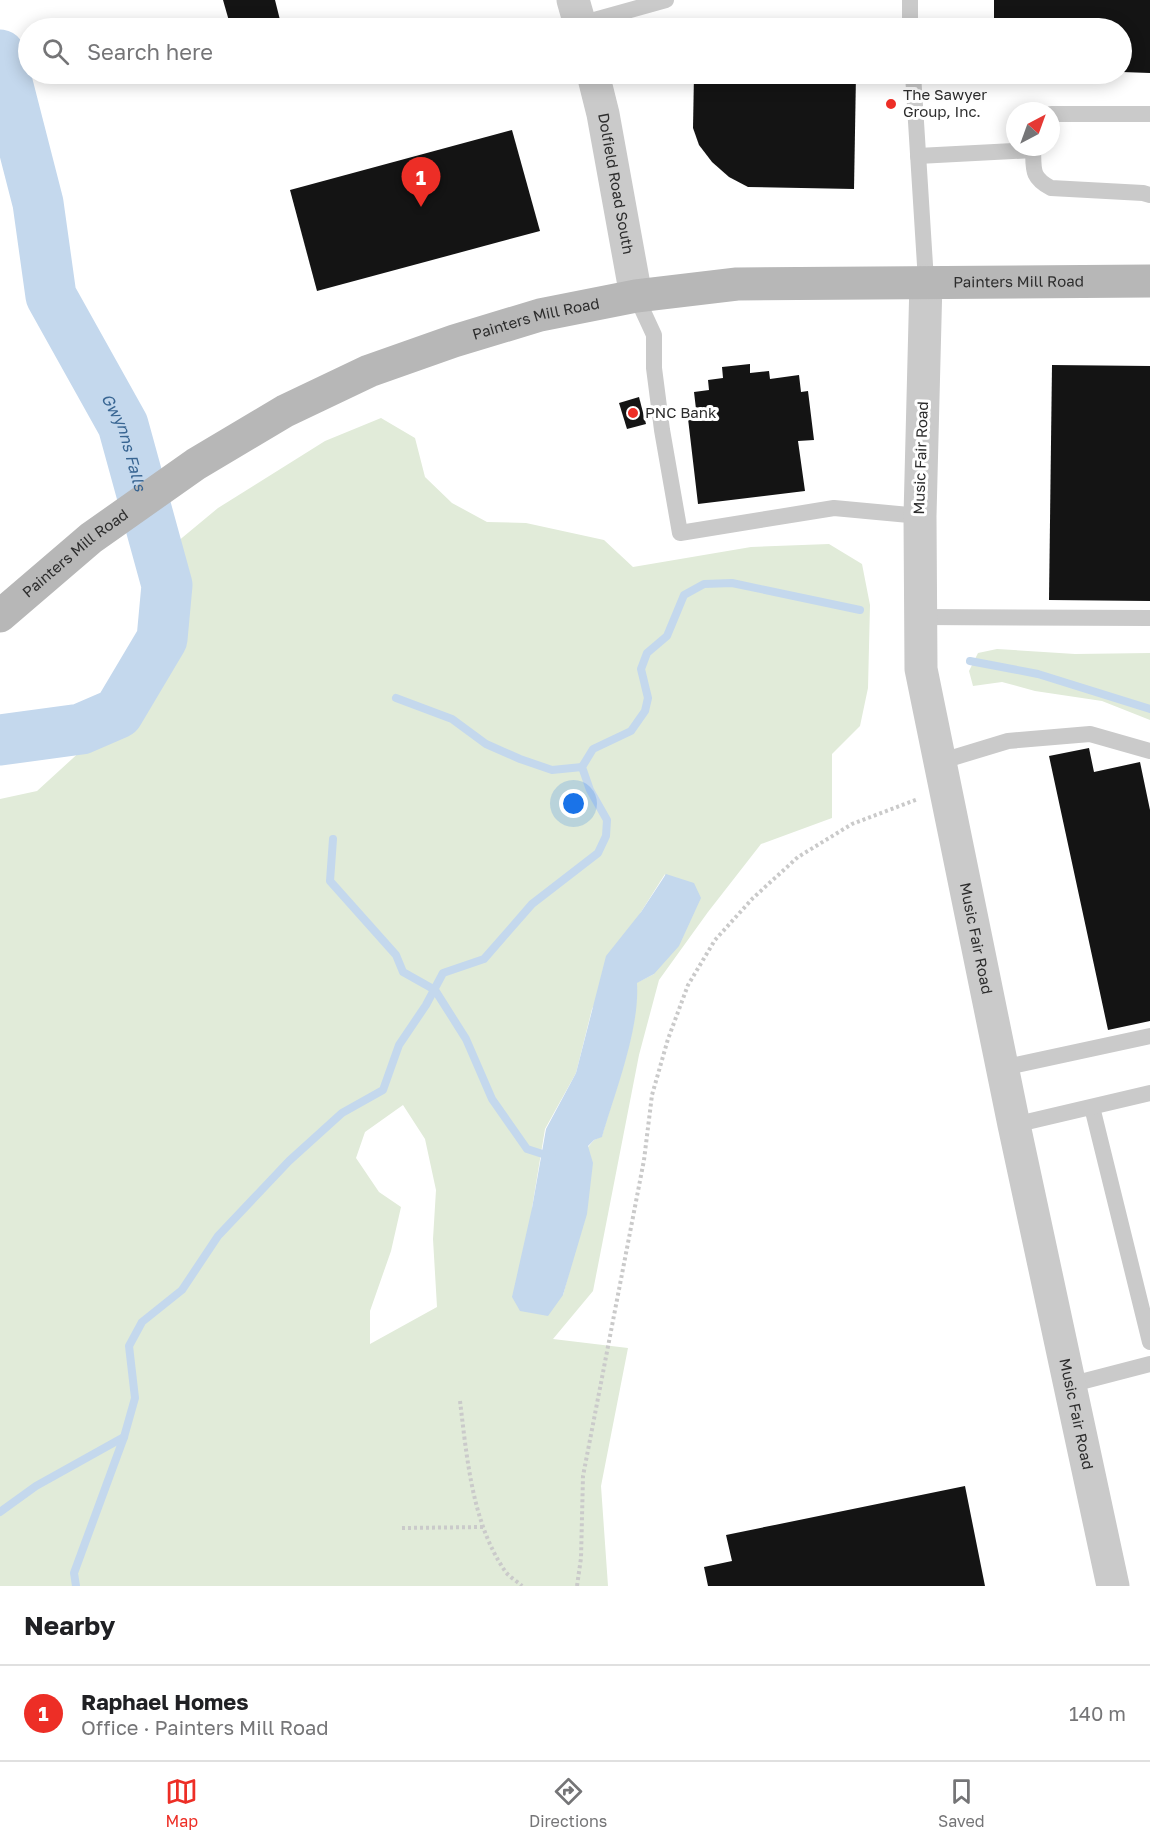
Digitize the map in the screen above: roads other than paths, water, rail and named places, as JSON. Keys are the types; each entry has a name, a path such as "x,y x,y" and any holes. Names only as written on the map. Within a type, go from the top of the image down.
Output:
{"main road":[{"name":"Painters Mill Road","path":"0,616 91,538 196,464 285,411 369,371 454,341 540,315 636,296 736,284 1150,281"}],"street":[{"name":"Dolfield Road South","path":"595,84 603,114 636,296"},
{"name":"Music Fair Road","path":"926,281 920,516 921,669 1002,1068 1113,1586"}],"lane":[{"path":"578,18 666,0"},
{"path":"910,0 910,18"},
{"path":"914,84 926,281"},
{"path":"1060,114 1150,114"},
{"path":"918,156 1006,151"},
{"path":"1034,156 1035,175 1041,183 1051,188 1150,195"},
{"path":"636,296 654,335 654,368 662,430 680,533 834,508 920,516"},
{"path":"919,617 1150,618"},
{"path":"942,776 1008,741 1090,734 1150,751"},
{"path":"1002,1068 1150,1036"},
{"path":"1014,1125 1150,1093"},
{"path":"1092,1107 1150,1342"},
{"path":"1069,1385 1150,1364"}],"water":[{"path":"666,874 694,883 701,898 679,946 654,974 637,983 635,1020 620,1081 602,1137 594,1140 588,1146 593,1163 587,1214 563,1295 548,1316 520,1311 512,1297 532,1208 546,1129 576,1073 606,956 641,912"}],"waterway":[{"name":"Gwynns Falls","path":"0,55 38,203 51,296 123,425 167,585 162,639 118,713 81,729 0,740"},
{"path":"76,1586 74,1573 124,1437 135,1398 129,1346 142,1322 182,1290 218,1236 289,1161 342,1113 383,1090 399,1045 426,1005 443,973 484,959 532,904 598,853 606,836 607,820 590,790 582,767 593,749 631,731 645,711 648,698 641,669 647,653 667,636 684,595 704,584 732,583 860,610"},
{"path":"970,661 1038,674 1150,709"},
{"path":"396,698 452,719 486,744 520,759 552,770 582,767"},
{"path":"333,839 330,881 396,955 403,972 435,990 466,1039 492,1099 527,1149 552,1157"},
{"path":"0,1512 36,1486 124,1437"}],"place":[{"name":"The Sawyer Group, Inc.","path":"891,104"},
{"name":"Raphael Homes","path":"421,207"},
{"name":"PNC Bank","path":"633,413"}]}
